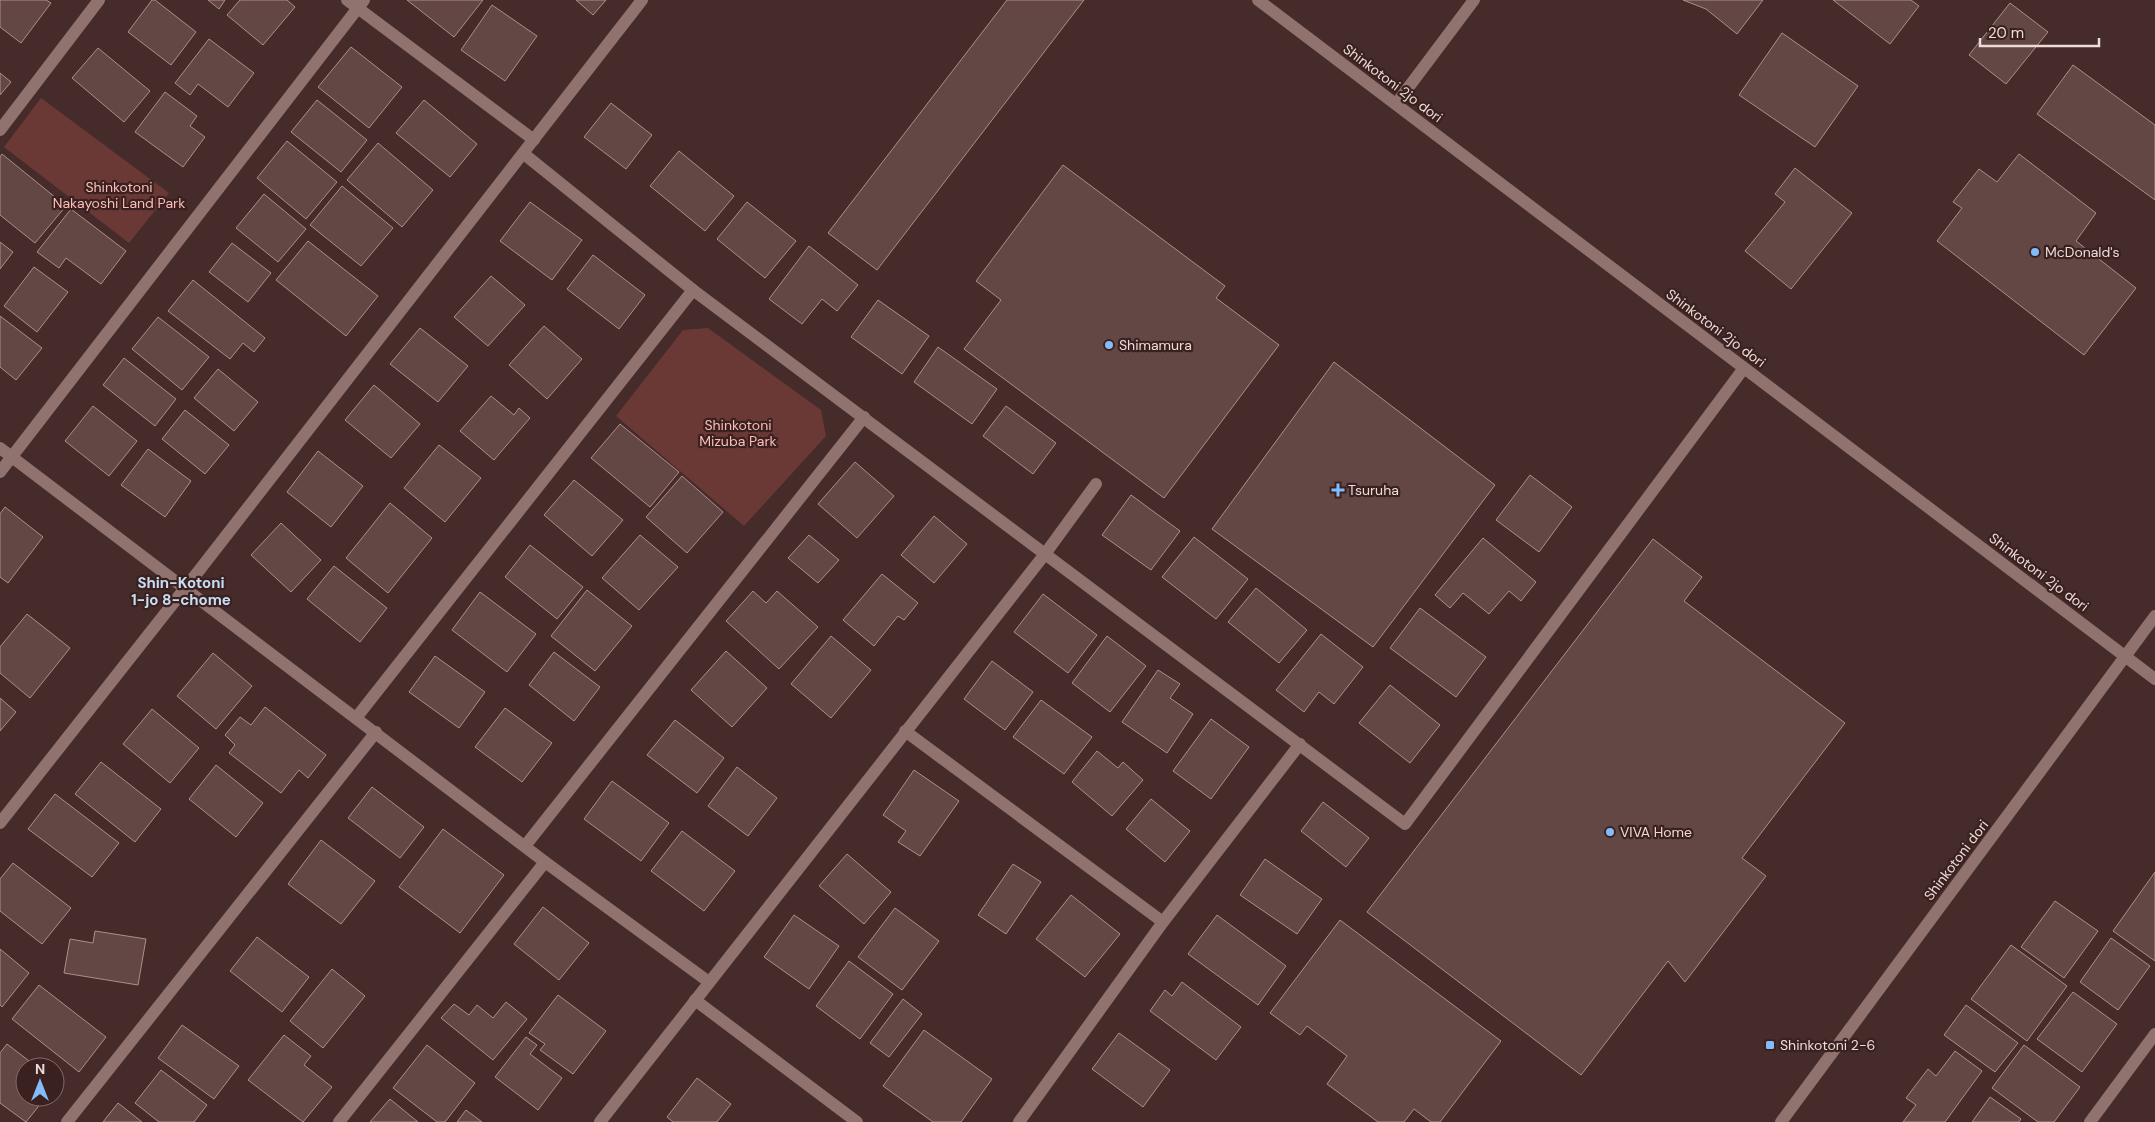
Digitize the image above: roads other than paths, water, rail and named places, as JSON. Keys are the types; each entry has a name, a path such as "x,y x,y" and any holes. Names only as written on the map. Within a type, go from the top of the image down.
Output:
{"street":[{"path":"0,130 99,0"},
{"path":"347,0 361,4 534,140"},
{"path":"0,823 524,154 642,0"},
{"name":"Shinkotoni 2jo dori","path":"1258,0 2155,679"},
{"path":"1396,104 1474,0"},
{"path":"0,472 361,4"},
{"path":"524,154 693,290 1405,824 1744,368"},
{"path":"356,718 693,290"},
{"path":"525,846 864,417"},
{"path":"0,448 376,732 544,862 709,982"},
{"path":"600,1122 1045,554 1096,484"},
{"name":"Shinkotoni dori","path":"1783,1121 2155,616"},
{"path":"905,731 1163,922"},
{"path":"67,1122 376,732"},
{"path":"1020,1122 1163,922 1300,744"},
{"path":"339,1122 544,862"},
{"path":"695,1000 857,1122"},
{"path":"2090,1122 2155,1034"}],"place":[{"name":"McDonald's","path":"2035,252"},
{"name":"Shimamura","path":"1109,345"},
{"name":"Tsuruha","path":"1338,490"},
{"name":"VIVA Home","path":"1610,832"},
{"name":"Shinkotoni 2-6","path":"1770,1045"}],"district":[{"name":"Shin-Kotoni 1-jo 8-chome","path":"181,592"}],"park label":[{"name":"Shinkotoni Nakayoshi Land Park","path":"119,196"},
{"name":"Shinkotoni Mizuba Park","path":"738,434"}]}
